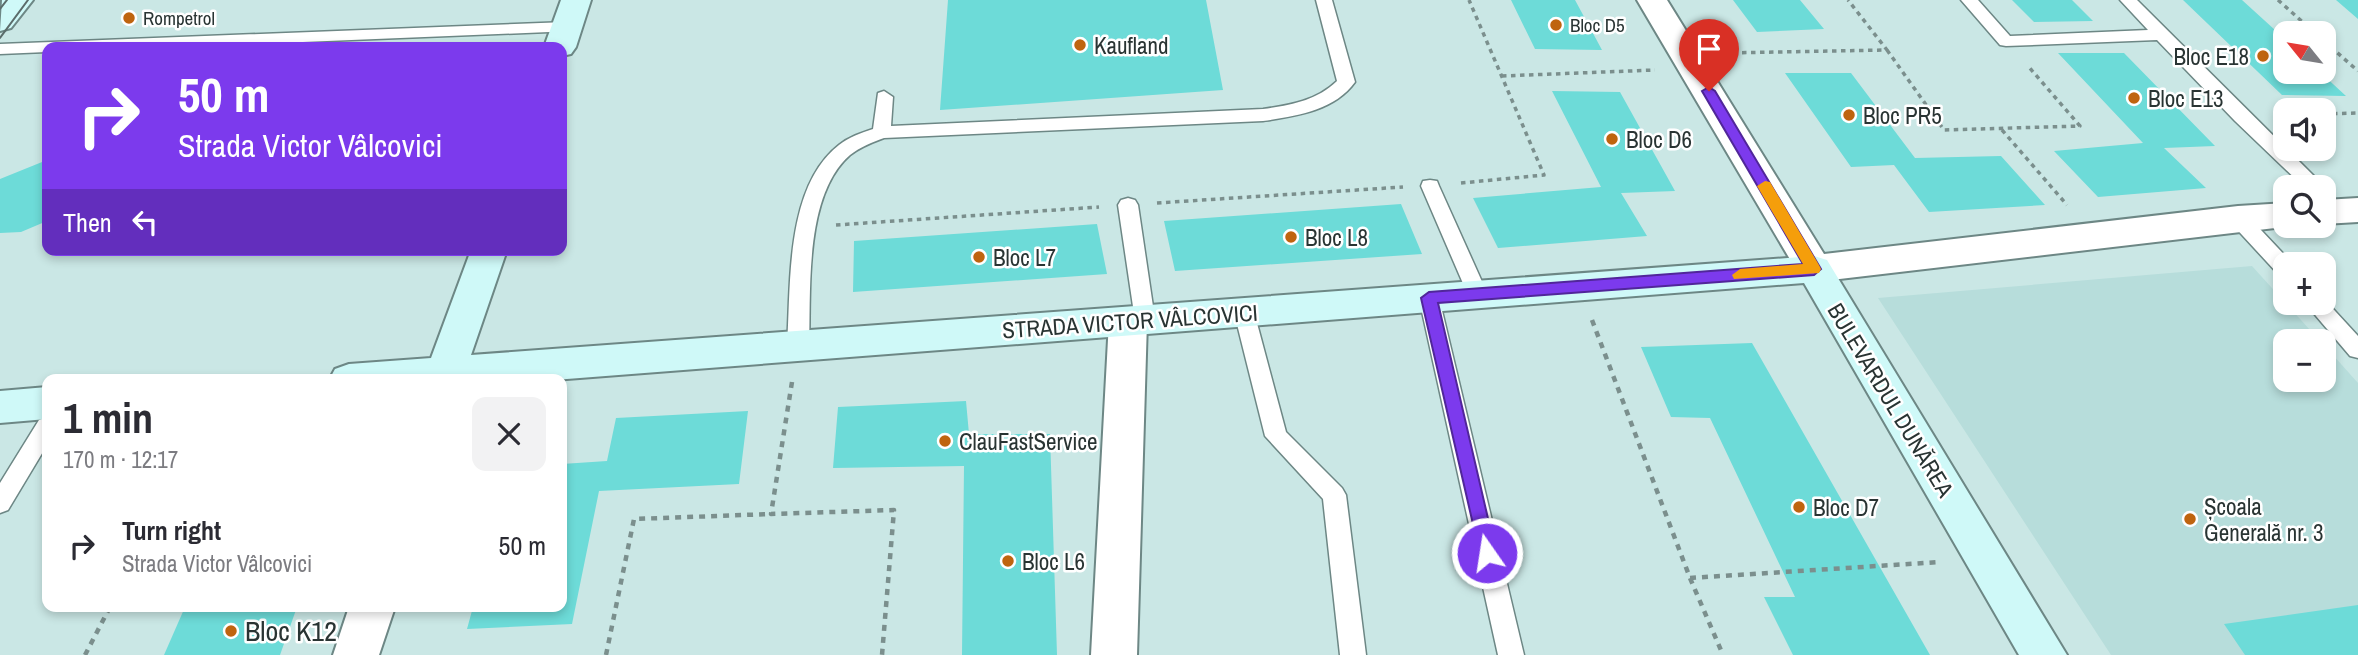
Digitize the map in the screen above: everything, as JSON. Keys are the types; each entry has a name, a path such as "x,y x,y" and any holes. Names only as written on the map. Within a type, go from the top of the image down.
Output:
{"street":[{"name":"BULEVARDUL DUNĂREA","path":"1652,0 1691,61 2044,655"},
{"path":"1814,269 2273,216"},
{"path":"446,374 487,256"},
{"name":"STRADA VICTOR VÂLCOVICI","path":"469,374 798,346 1814,269"},
{"path":"1114,655 1136,320"},
{"path":"0,407 42,403"},
{"path":"356,655 370,612"}],"lane":[{"path":"798,346 810,203 827,168 843,150 882,132 1263,115 1301,109 1332,97 1346,82 1324,0"},
{"path":"1969,0 2006,41 2161,35"},
{"path":"2128,0 2304,175"},
{"path":"148,42 568,25"},
{"path":"0,48 42,46"},
{"path":"882,132 884,97"},
{"path":"1430,186 1478,295"},
{"path":"1128,205 1136,320"},
{"path":"2238,218 2273,256"},
{"path":"1429,298 1511,655"},
{"path":"1244,312 1276,436 1334,495 1353,655"},
{"path":"2326,315 2358,350"},
{"path":"0,503 42,434"}],"path":[{"path":"807,227 1430,186 1544,175 1469,0"},
{"path":"1848,0 1944,130 2080,126 2006,41"},
{"path":"2278,0 2302,21"},
{"path":"1502,76 1691,61 1887,50"},
{"path":"2336,52 2358,71"},
{"path":"2336,114 2358,113"},
{"path":"2002,130 2092,235"},
{"path":"1579,287 1690,578 1723,655"},
{"path":"771,514 798,346"},
{"path":"606,655 634,519 894,510 882,655"},
{"path":"1690,578 1987,560"},
{"path":"85,655 107,612"}],"shaded area":[{"name":"Școala Generală nr. 3","path":"2252,266 2273,289 2273,315 2296,315 2309,329 2273,329 2273,392 2336,392 2336,358 2358,383 2358,655 2111,655 1878,298"}],"building":[{"name":"Kaufland","path":"948,0 1206,0 1223,90 940,110"},
{"name":"Bloc D5","path":"1511,0 1575,0 1602,50 1535,49"},
{"path":"1733,0 1800,0 1824,29 1757,32"},
{"path":"2012,0 2072,0 2093,21 2034,22"},
{"name":"Bloc E18","path":"2183,0 2242,0 2273,28 2273,84 2333,84 2346,96 2282,95"},
{"path":"2336,0 2358,0 2358,19"},
{"name":"Bloc E13","path":"2058,53 2124,53 2215,146 2164,148 2206,188 2098,197 2054,151 2143,143"},
{"name":"Bloc PR5","path":"1785,73 1851,73 1915,158 2001,156 2045,205 1929,212 1894,165 1851,167"},
{"name":"Bloc D6","path":"1552,91 1620,92 1675,191 1621,193 1647,236 1498,248 1473,198 1601,187"},
{"path":"42,162 42,223 21,232 0,233 0,179"},
{"name":"Bloc L8","path":"1401,204 1422,254 1175,271 1164,221"},
{"name":"Bloc L7","path":"1097,224 1107,274 853,292 854,241"},
{"name":"Bloc D7","path":"1752,343 1930,655 1793,655 1764,597 1795,597 1710,418 1671,417 1641,347"},
{"name":"Bloc L6","path":"966,401 969,434 1050,434 1057,655 962,655 964,466 833,468 838,407"},
{"path":"748,411 739,484 599,491 572,624 467,629 472,612 567,612 567,464 607,461 616,418"},
{"path":"2358,605 2358,655 2245,655 2224,624"},
{"name":"Bloc K12","path":"183,612 295,612 280,655 164,655"}],"tram line":[{"path":"0,9 7,0"},
{"path":"0,38 28,0"}],"slow traffic":[{"path":"1740,275 1814,269 1765,186"}],"place":[{"name":"Rompetrol","path":"129,18"},
{"name":"Bloc D5","path":"1556,25"},
{"name":"Kaufland","path":"1080,45"},
{"name":"Bloc E18","path":"2263,56"},
{"name":"Bloc E13","path":"2134,98"},
{"name":"Bloc PR5","path":"1849,115"},
{"name":"Bloc D6","path":"1612,139"},
{"name":"Bloc L8","path":"1291,237"},
{"name":"Bloc L7","path":"979,257"},
{"name":"ClauFastService","path":"945,441"},
{"name":"Bloc D7","path":"1799,507"},
{"name":"Școala Generală nr. 3","path":"2190,519"},
{"name":"Bloc L6","path":"1008,561"},
{"name":"Bloc K12","path":"231,631"}],"route":[{"path":"1487,553 1429,298 1814,269 1709,91"}]}
